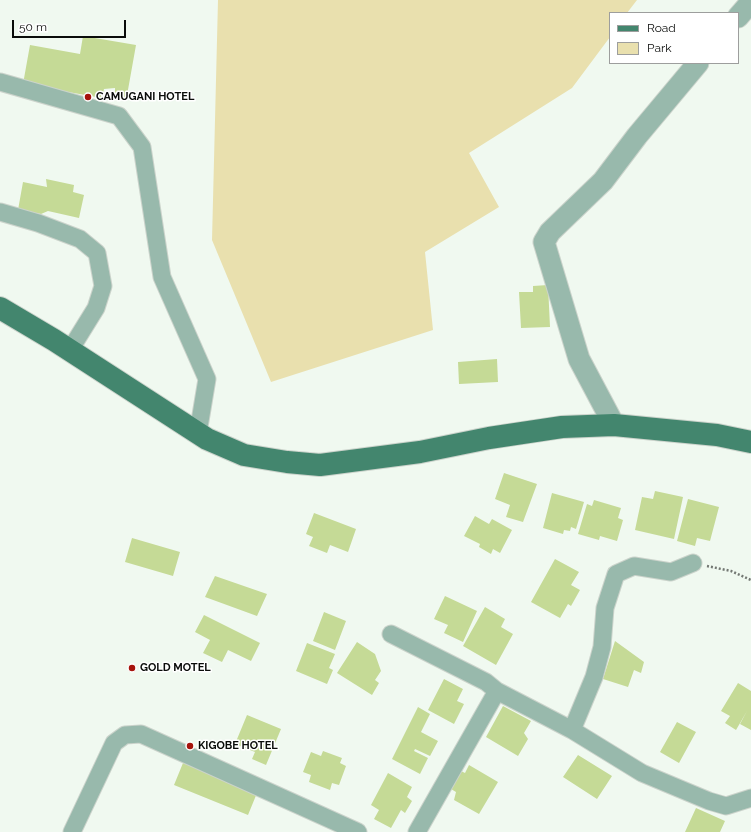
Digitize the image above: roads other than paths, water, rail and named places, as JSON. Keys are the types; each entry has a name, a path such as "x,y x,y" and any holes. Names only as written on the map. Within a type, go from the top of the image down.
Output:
{"main road":[{"path":"0,308 70,350 198,433 244,455 287,462 320,465 420,452 489,438 562,427 614,425 717,435 751,442"}],"street":[{"path":"739,15 751,2"},
{"path":"614,425 579,359 544,242 550,232 603,181 637,136 697,64"},
{"path":"0,82 119,116 142,147 162,277 207,379 198,433"},
{"path":"0,212 38,223 80,239 97,253 103,286 96,308 70,350"},
{"path":"572,730 594,677 602,647 605,608 616,574 634,566 671,572 693,563"},
{"path":"391,634 486,682 498,691 572,730 642,773 709,801 726,806 751,798"},
{"path":"417,832 498,691"},
{"path":"72,832 114,743 126,735 141,734 358,832"}],"place":[{"name":"CAMUGANI HOTEL","path":"88,97"},
{"name":"GOLD MOTEL","path":"132,668"},
{"name":"KIGOBE HOTEL","path":"190,746"}]}
